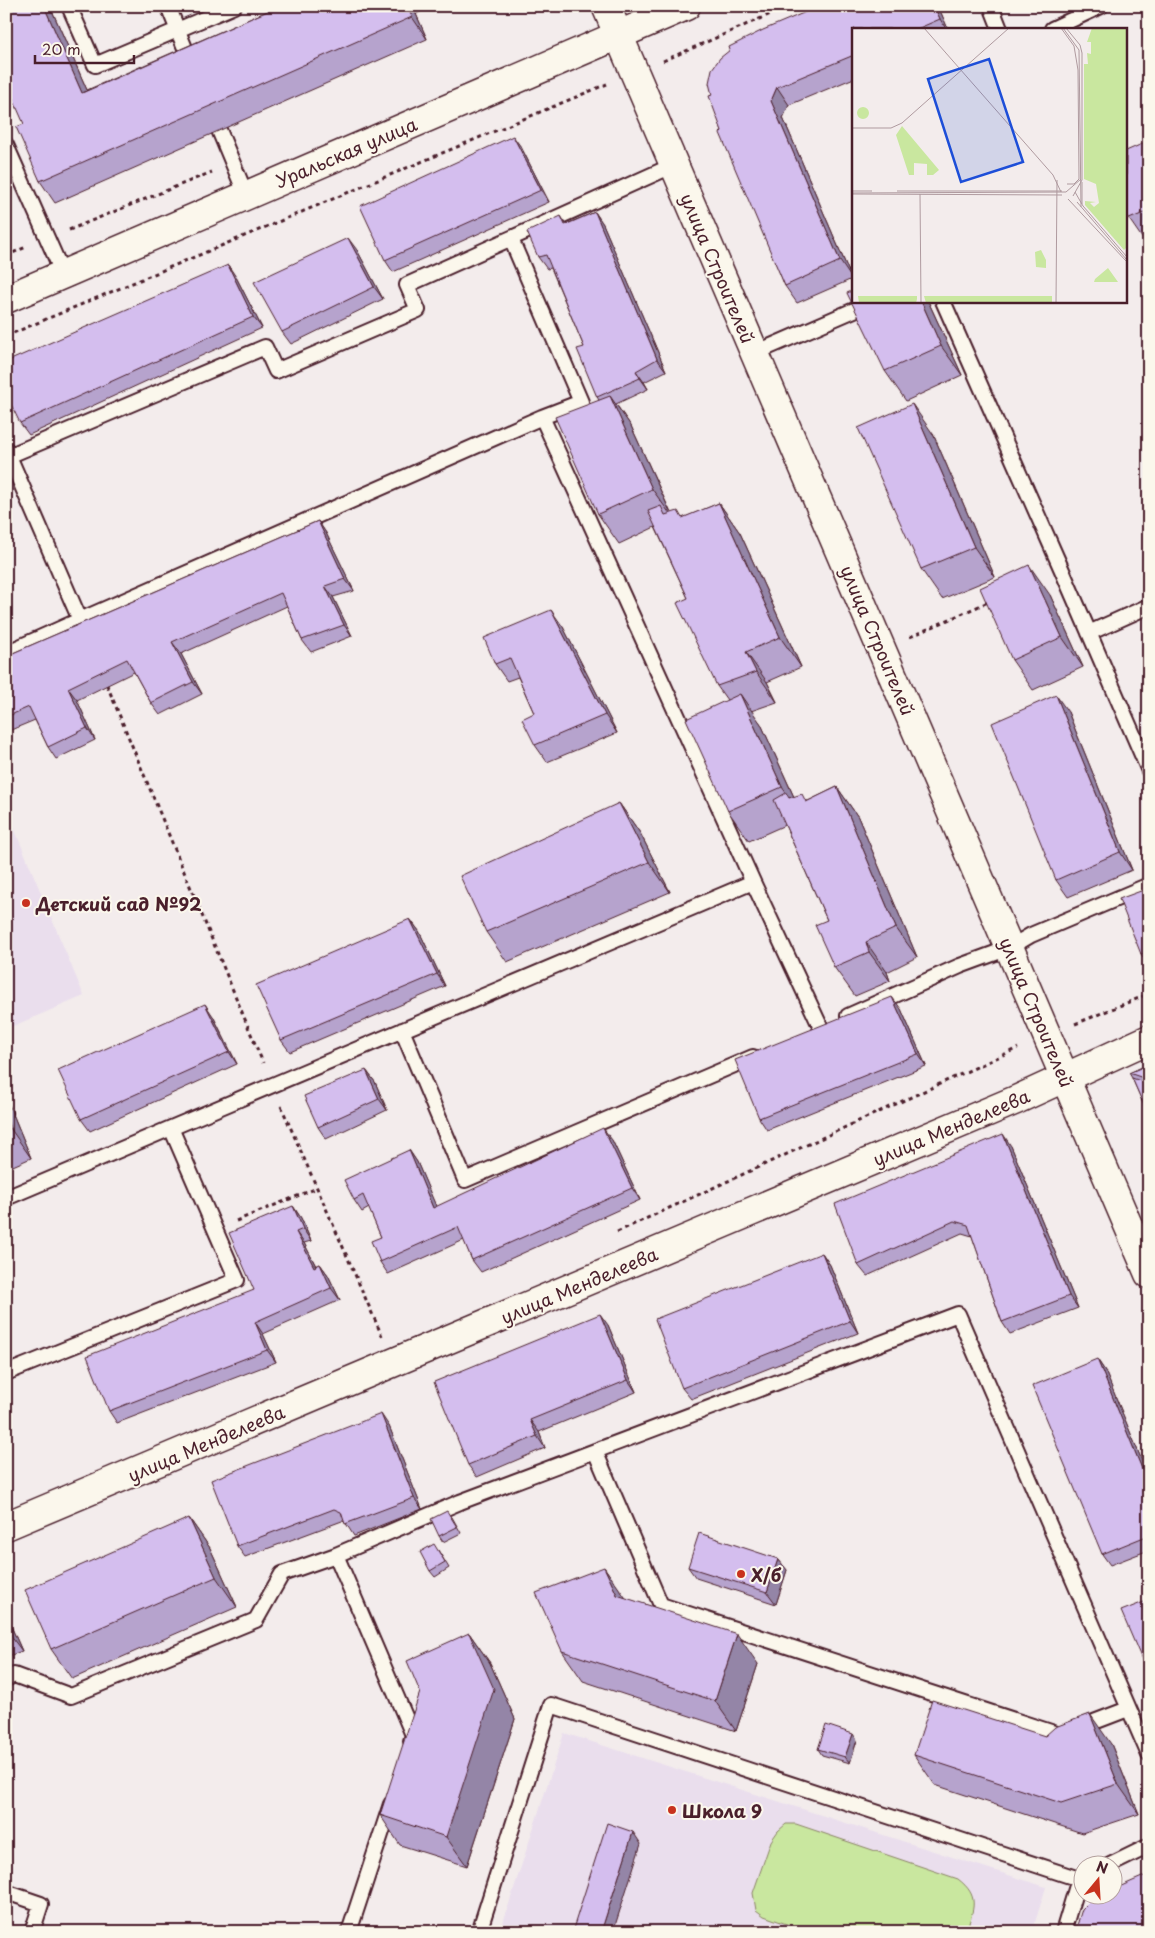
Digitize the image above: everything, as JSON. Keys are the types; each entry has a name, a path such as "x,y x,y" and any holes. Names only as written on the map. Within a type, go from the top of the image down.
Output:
{"street":[{"name":"улица Строителей","path":"606,6 1149,1274"},
{"name":"Уральская улица","path":"6,299 686,6"},
{"name":"улица Менделеева","path":"6,1526 1016,1100 1149,1039"}],"lane":[{"path":"69,6 95,65 234,6"},
{"path":"168,6 195,72"},
{"path":"991,6 1000,28"},
{"path":"1054,28 1101,6"},
{"path":"219,130 246,196"},
{"path":"6,145 63,274"},
{"path":"80,620 7,454 265,347 276,371 409,314 418,310 407,285 674,166"},
{"path":"6,653 542,417 581,402 511,238"},
{"path":"755,353 873,302"},
{"path":"943,302 1149,771"},
{"path":"542,417 753,882 825,1026 960,966 1009,948 1031,935 1149,885"},
{"path":"1089,633 1149,606"},
{"path":"6,1198 753,882"},
{"path":"402,1030 465,1180 766,1051"},
{"path":"6,1374 236,1280 171,1128"},
{"path":"6,1679 14,1675 71,1696 256,1620 282,1574 336,1555 460,1502 958,1314 1149,1755"},
{"path":"595,1451 661,1605 1060,1735 1128,1710"},
{"path":"336,1555 413,1735 407,1754"},
{"path":"479,1932 551,1705 1072,1875"},
{"path":"349,1932 395,1791"},
{"path":"1122,1859 1149,1846"},
{"path":"6,1892 41,1904 32,1932"},
{"path":"1063,1932 1072,1905"}],"path":[{"path":"6,336 634,73 789,6"},
{"path":"99,219 141,201"},
{"path":"905,639 993,600"},
{"path":"107,684 272,1085 395,1363"},
{"path":"610,1236 1047,1036 1149,994"},
{"path":"214,1229 318,1188"}],"shaded area":[{"name":"Детский сад №92","path":"6,809 84,996 6,1029"},
{"name":"Школа 9","path":"564,1733 1046,1887 1032,1932 500,1932"}],"green space":[{"path":"786,1824 796,1824 958,1879 970,1891 973,1903 966,1932 809,1932 764,1916 756,1910 753,1893 771,1841"}],"building":[{"path":"6,6 44,6 82,93 279,6 407,6 412,17 40,181 16,127 24,124 6,83"},
{"path":"820,6 934,6 940,19 919,28 852,28 852,56 777,87 771,101 840,261 785,286 720,133 722,131 709,96 712,95 709,83 712,69 720,58 730,50 729,47 763,30"},
{"path":"513,136 541,190 385,260 360,206"},
{"path":"1149,141 1149,211 1129,219 1128,217 1128,150"},
{"path":"595,212 657,359 636,371 640,378 597,397 577,349 584,347 546,255 538,257 527,232 561,216 565,225"},
{"path":"348,238 374,287 282,332 254,282"},
{"path":"228,265 253,317 20,423 6,394 6,362"},
{"path":"852,291 852,302 921,302 941,346 885,371 847,293"},
{"path":"610,396 652,489 598,514 555,417"},
{"path":"912,404 974,547 921,569 858,428"},
{"path":"719,503 780,637 746,652 756,672 717,686 677,603 688,598 648,511 661,506 665,515 678,511 682,518"},
{"path":"318,521 345,579 325,586 344,625 302,640 281,593 172,642 193,682 151,703 127,659 68,688 87,728 48,747 29,707 6,717 6,656"},
{"path":"1029,565 1062,637 1012,660 980,588"},
{"path":"551,610 605,715 535,745 522,719 534,713 510,658 495,664 484,638"},
{"path":"740,694 782,787 728,811 686,719"},
{"path":"1056,695 1120,852 1056,880 992,723"},
{"path":"837,787 896,928 866,942 869,952 834,967 815,925 827,920 774,800 786,793 789,798 802,794 806,802"},
{"path":"619,803 649,862 486,932 460,876"},
{"path":"1149,888 1149,951 1141,954 1119,899"},
{"path":"410,919 437,974 281,1040 256,985"},
{"path":"892,997 918,1054 759,1118 735,1060"},
{"path":"205,1004 229,1052 81,1119 58,1070"},
{"path":"1149,1064 1149,1080 1129,1073"},
{"path":"366,1070 379,1099 318,1127 304,1096"},
{"path":"1132,1078 1149,1084 1149,1117"},
{"path":"6,1118 10,1128 6,1130"},
{"path":"603,1128 632,1188 472,1260 458,1227 380,1262 371,1241 381,1237 363,1195 354,1200 344,1180 409,1150 433,1208"},
{"path":"1003,1134 1069,1296 1002,1322 968,1225 954,1221 858,1265 835,1204"},
{"path":"293,1206 303,1229 296,1232 314,1267 320,1264 331,1288 255,1322 267,1350 109,1411 87,1356 254,1290 229,1233"},
{"path":"822,1253 850,1321 682,1388 655,1319"},
{"path":"600,1314 628,1380 530,1420 537,1436 468,1465 434,1382"},
{"path":"1097,1359 1149,1486 1149,1535 1102,1554 1032,1386"},
{"path":"381,1414 414,1498 345,1524 341,1512 334,1509 237,1546 211,1480"},
{"path":"447,1511 457,1527 439,1536 431,1519"},
{"path":"189,1518 216,1577 51,1649 25,1590"},
{"name":"Х/б","path":"699,1533 778,1559 767,1592 688,1567"},
{"path":"434,1544 445,1562 430,1571 420,1552"},
{"path":"604,1567 617,1595 737,1634 715,1701 562,1651 536,1593"},
{"path":"1149,1600 1149,1676 1121,1611"},
{"path":"6,1623 13,1639 6,1642"},
{"path":"469,1633 494,1689 446,1837 380,1815 420,1692 407,1661"},
{"path":"932,1700 1045,1736 1055,1727 1090,1714 1118,1784 1061,1803 914,1755"},
{"path":"826,1725 853,1734 845,1757 818,1749"},
{"path":"607,1823 633,1832 601,1932 572,1932"},
{"path":"1149,1874 1149,1932 1075,1932 1082,1909 1085,1906 1122,1906 1122,1886"}],"place":[{"name":"Детский сад №92","path":"26,903"},
{"name":"Х/б","path":"741,1574"},
{"name":"Школа 9","path":"672,1810"}]}
